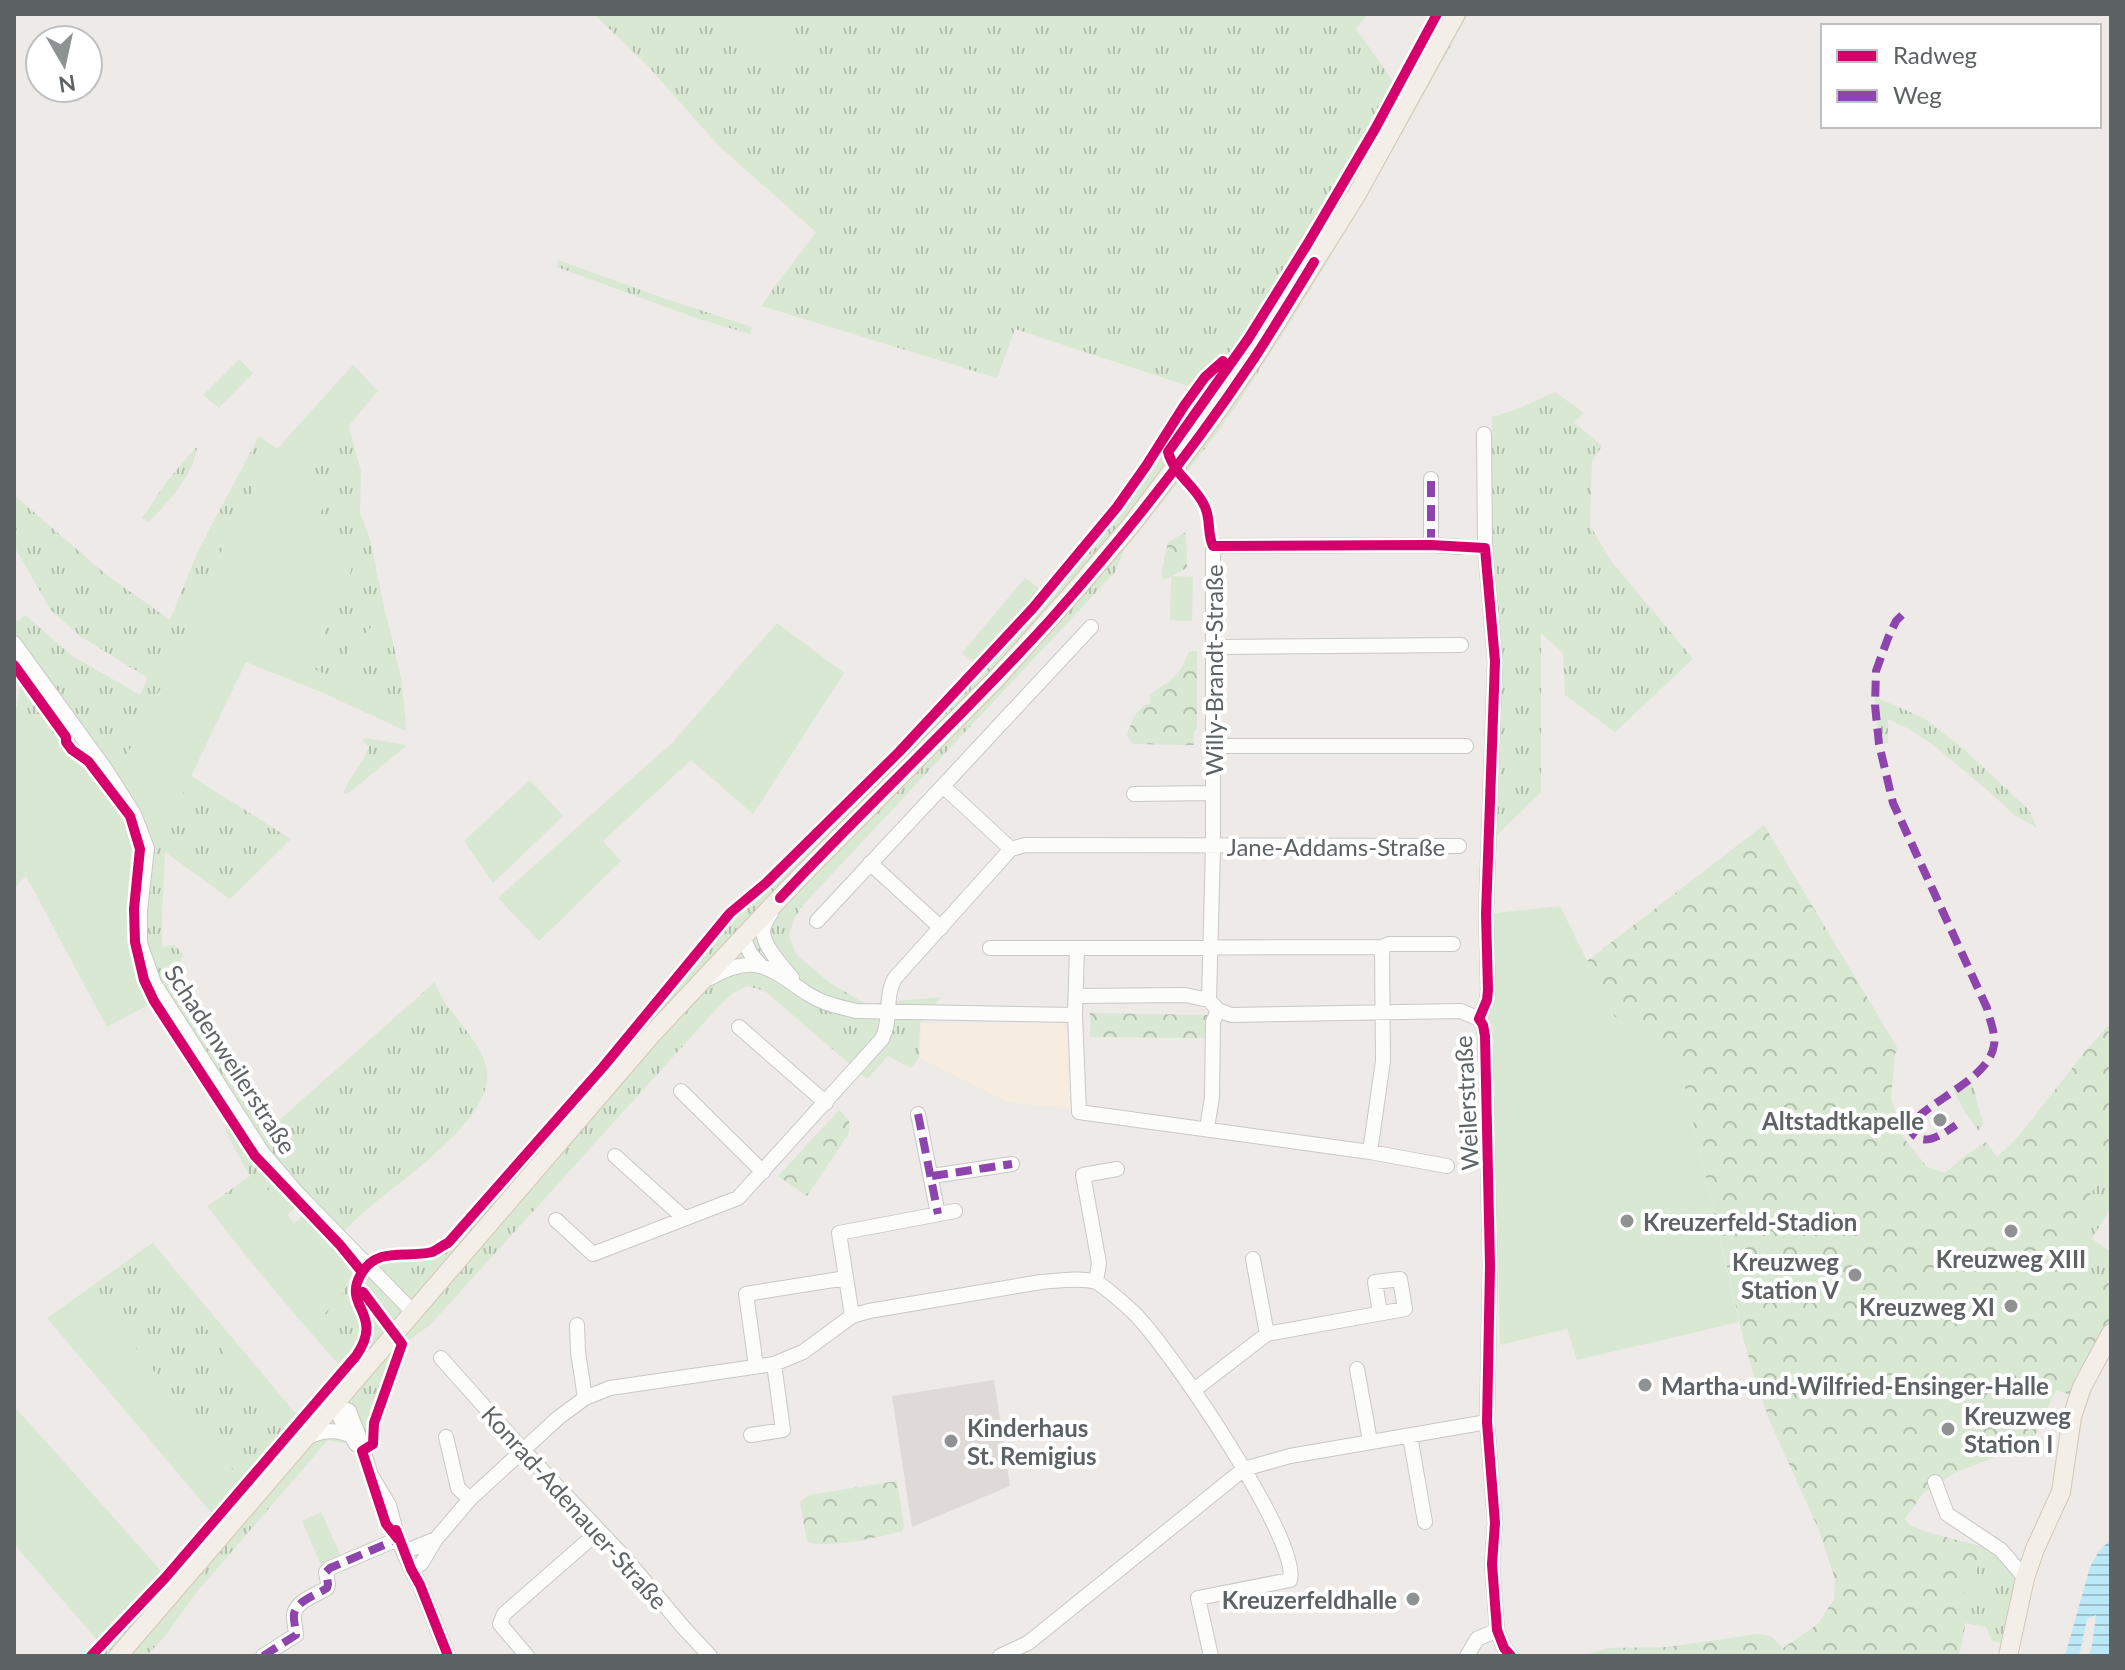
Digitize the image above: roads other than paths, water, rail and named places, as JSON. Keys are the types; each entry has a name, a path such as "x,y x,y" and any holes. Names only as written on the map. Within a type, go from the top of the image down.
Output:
{"main road":[{"path":"118,1656 695,987 995,680 1078,587 1171,473 1254,358 1357,194 1456,14"},
{"path":"2008,1656 2025,1578 2061,1492 2072,1417 2082,1387 2111,1333"}],"street":[{"name":"Weilerstraße","path":"1484,434 1485,548 1495,661 1486,914 1488,990 1479,1019 1485,1036 1489,1172 1487,1422 1495,1523 1492,1564 1497,1630 1511,1656"},
{"path":"1431,479 1431,545 1461,547"},
{"name":"Willy-Brandt-Straße","path":"1207,1128 1212,1097 1214,1005 1211,949 1213,546 1431,545"},
{"path":"817,921 1091,627"},
{"name":"Schadenweilerstraße","path":"14,643 134,814 147,848 140,943 154,983 262,1152 299,1195 413,1312"},
{"path":"1214,647 1461,645"},
{"path":"1213,746 1466,746"},
{"path":"556,1220 593,1254 738,1198 826,1103 886,1032 891,985 895,978 1011,849 944,787"},
{"name":"Willy-Brandt-Straße","path":"1134,794 1213,793"},
{"name":"Jane-Addams-Straße","path":"1011,849 1025,845 1459,846"},
{"path":"870,863 941,928"},
{"path":"774,956 763,932 780,898"},
{"path":"743,937 756,940 774,956 797,985"},
{"path":"743,937 750,953 761,966"},
{"path":"990,948 1211,949 1453,944"},
{"path":"1370,1152 1383,1061 1382,947"},
{"path":"1077,948 1075,1015 1079,1112 1207,1128 1447,1166"},
{"path":"695,987 734,966 749,964 761,966 820,1001 856,1011 1075,1015"},
{"path":"1077,996 1185,995 1231,1015 1461,1011 1479,1019"},
{"path":"739,1027 826,1103"},
{"path":"681,1091 763,1172"},
{"path":"918,1114 938,1214"},
{"path":"615,1156 684,1218"},
{"path":"932,1176 1012,1164"},
{"path":"1096,1282 1099,1263 1083,1175 1117,1169"},
{"path":"852,1316 839,1233 955,1211"},
{"path":"1253,1259 1267,1334"},
{"path":"756,1366 746,1294 846,1278"},
{"path":"411,1569 421,1564 436,1539 470,1499 558,1418 585,1398 610,1388 774,1364 803,1352 852,1316 869,1311 1028,1284 1069,1280 1096,1282 1135,1313 1194,1390 1244,1469 1285,1547 1292,1577 1290,1580 1198,1598 1211,1656"},
{"path":"1194,1390 1267,1334 1380,1313"},
{"path":"577,1325 585,1398"},
{"name":"Konrad-Adenauer-Straße","path":"441,1358 710,1656"},
{"path":"751,1435 783,1430 774,1364"},
{"path":"1357,1369 1370,1441"},
{"path":"353,1430 354,1382"},
{"path":"334,1405 349,1411 371,1475 389,1505 401,1546 448,1656"},
{"path":"1000,1656 1028,1643 1244,1469 1290,1456 1487,1422"},
{"path":"307,1437 319,1432 353,1430"},
{"path":"1410,1436 1425,1522"},
{"path":"446,1437 458,1488 470,1499"},
{"path":"1935,1482 1947,1514 2001,1550 2025,1578"},
{"path":"527,1656 504,1630 500,1624 501,1618 599,1531"},
{"path":"263,1656 296,1635 296,1611 301,1603 327,1588 326,1572 330,1568 401,1546 436,1539"},
{"path":"1467,1656 1477,1639 1497,1630"}],"water":[{"path":"2111,1539 2111,1656 2089,1656 2096,1615 2087,1619 2079,1656 2065,1656 2090,1567"}],"railway":[{"path":"2062,1656 2111,1622"}],"place":[{"name":"Altstadtkapelle","path":"1940,1120"},
{"name":"Kreuzerfeld-Stadion","path":"1627,1221"},
{"name":"Kreuzweg XIII","path":"2011,1231"},
{"name":"Kreuzweg Station V","path":"1855,1275"},
{"name":"Kreuzweg XI","path":"2011,1306"},
{"name":"Martha-und-Wilfried-Ensinger-Halle","path":"1645,1385"},
{"name":"Kreuzweg Station I","path":"1948,1429"},
{"name":"Kinderhaus St. Remigius","path":"951,1441"},
{"name":"Kreuzerfeldhalle","path":"1413,1599"}]}
